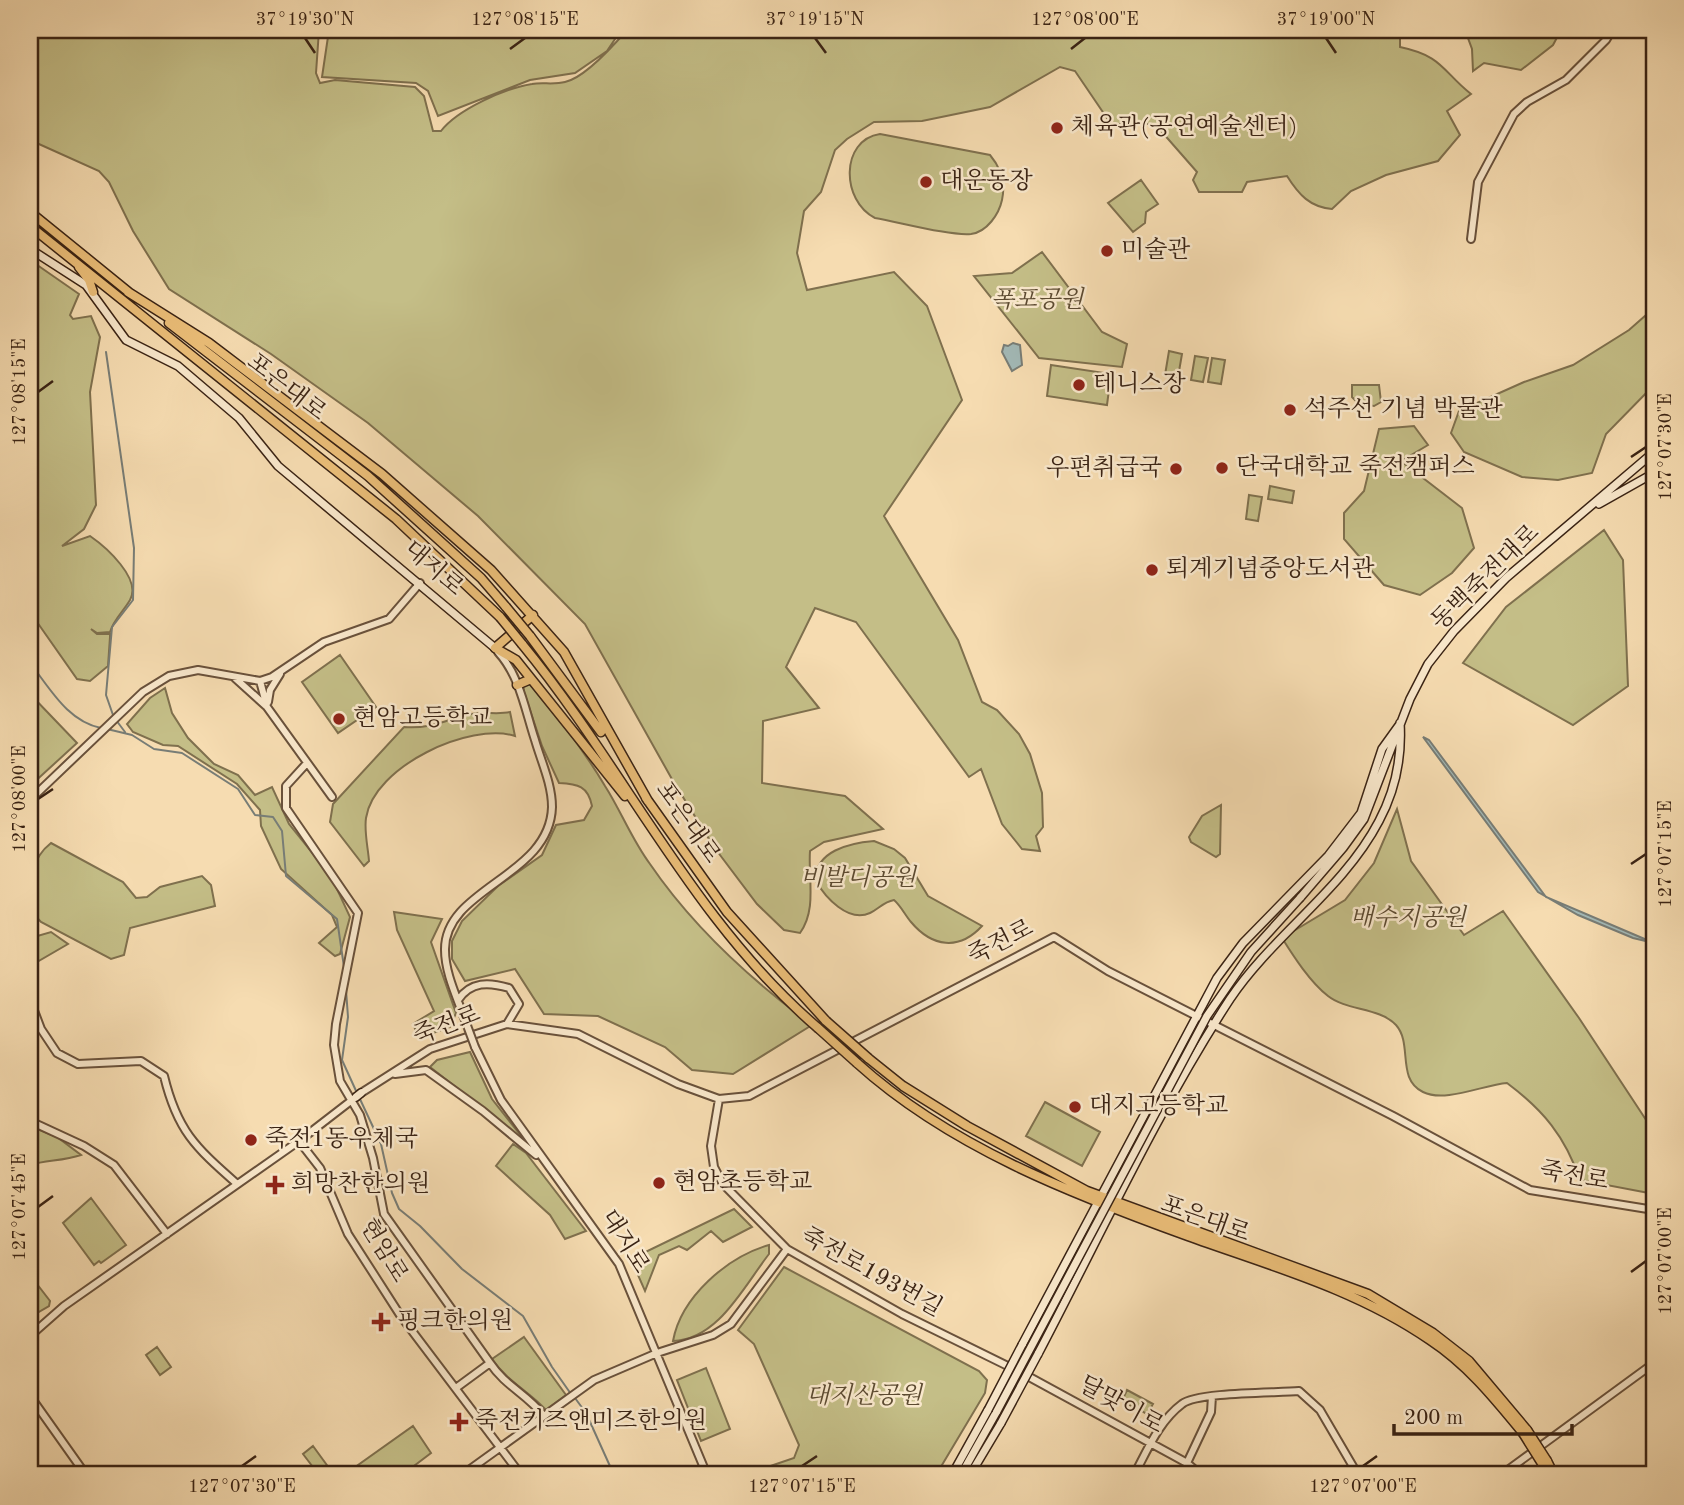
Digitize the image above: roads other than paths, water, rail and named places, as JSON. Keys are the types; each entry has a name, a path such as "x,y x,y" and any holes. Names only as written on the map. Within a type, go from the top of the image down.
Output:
{"highway":[{"name":"포은대로","path":"30,212 128,292 368,476 481,578 530,636 587,711 727,912 826,1021 903,1086 967,1126 1099,1199"},
{"name":"포은대로","path":"30,226 396,519 500,617 569,705 646,823 735,944 790,1004 881,1085 989,1153 1039,1179 1116,1205 1366,1301 1431,1340 1467,1368 1525,1432 1545,1463"},
{"path":"68,254 89,280 93,292"},
{"path":"128,292 209,344 382,474 491,570 564,652 648,801"},
{"path":"533,615 495,648 516,660 646,823"},
{"path":"517,685 531,679"},
{"path":"1545,1463 1548,1475"},
{"path":"1545,1463 1554,1475"}],"main road":[{"name":"대지로","path":"30,248 93,292 127,340 178,366 239,418 278,466 495,648"},
{"name":"동백죽전대로","path":"993,1411 1207,1017 1251,952 1343,848 1373,801 1400,723 1428,664 1454,631 1506,578 1654,452"},
{"name":"동백죽전대로","path":"1589,509 1654,472"},
{"path":"961,1475 1022,1345 1217,978 1243,943 1328,856 1361,813 1382,749 1400,723"},
{"path":"970,1475 1038,1354 1172,1098 1242,982 1334,883 1378,823 1388,803 1402,749 1400,723"},
{"path":"952,1475 993,1411"}],"street":[{"path":"1471,239 1479,182 1514,114 1527,102 1566,80 1606,40 1612,30"},
{"path":"30,800 143,692 170,676 198,670 260,681 283,671 324,642 389,619 420,583"},
{"name":"대지로","path":"495,648 513,670 550,788 550,820 542,840 529,857 472,902 453,923 444,952 462,1012 492,1085 540,1158 619,1264 707,1475"},
{"path":"267,707 270,690 283,671"},
{"path":"231,676 267,707 332,797"},
{"path":"260,681 267,707"},
{"path":"307,763 286,786 286,808 356,907 358,919 343,985 334,1045 340,1082 357,1097 384,1214 502,1382 530,1398 544,1416"},
{"name":"죽전로","path":"31,1334 64,1306 236,1183 430,1049 507,1024 578,1034 678,1084 719,1099 750,1096 1054,937 1108,971 1393,1116 1530,1190 1654,1210"},
{"path":"458,1000 474,986 492,983 509,988 519,1004 507,1024"},
{"path":"30,1000 41,1029 57,1053 78,1064 141,1061 164,1076 173,1111 197,1149 236,1183"},
{"path":"389,1075 426,1070 483,1111 540,1158"},
{"name":"죽전로193번길","path":"719,1099 711,1146 714,1167 723,1184 787,1250 902,1314 1021,1373"},
{"path":"30,1121 84,1146 114,1165 167,1234"},
{"name":"현암로","path":"299,1141 320,1168 348,1234 400,1315 521,1475"},
{"path":"462,1475 594,1380 657,1353 713,1335 731,1324 787,1250"},
{"path":"30,1345 31,1334"},
{"path":"456,1388 490,1363"},
{"path":"1501,1475 1654,1363"},
{"name":"달맞이로","path":"1021,1373 1187,1463 1200,1475"},
{"path":"1134,1475 1165,1421 1184,1402 1212,1396 1299,1391 1320,1410 1358,1475"},
{"path":"30,1396 86,1475"},
{"path":"1187,1463 1211,1412 1212,1396"}],"water":[{"path":"1004,345 1020,345 1022,365 1012,371 1002,352"},
{"path":"1423,737 1429,740 1545,896 1538,892"},
{"path":"1549,898 1654,943 1633,938 1578,915"}],"waterway":[{"path":"106,352 134,548 133,600 112,627 106,695 113,715"},
{"path":"30,663 69,711 101,728"},
{"path":"116,720 125,732"},
{"path":"107,729 132,735 154,749 182,753 238,789 255,815 273,817 282,831 286,876 337,919 344,967"},
{"path":"346,990 348,1017 342,1060 357,1093"},
{"path":"359,1097 381,1144 392,1193 399,1209 420,1226 462,1269 523,1316 571,1394"},
{"path":"575,1398 586,1413 614,1475"}],"place":[{"name":"체육관(공연예술센터)","path":"1057,128"},
{"name":"대운동장","path":"926,182"},
{"name":"미술관","path":"1107,251"},
{"name":"테니스장","path":"1079,385"},
{"name":"석주선 기념 박물관","path":"1290,410"},
{"name":"단국대학교 죽전캠퍼스","path":"1222,468"},
{"name":"우편취급국","path":"1176,469"},
{"name":"퇴계기념중앙도서관","path":"1152,570"},
{"name":"현암고등학교","path":"339,719"},
{"name":"대지고등학교","path":"1075,1107"},
{"name":"죽전1동우체국","path":"251,1140"},
{"name":"현암초등학교","path":"659,1183"},
{"name":"희망찬한의원","path":"275,1185"},
{"name":"핑크한의원","path":"381,1322"},
{"name":"죽전키즈앤미즈한의원","path":"459,1422"}],"park label":[{"name":"폭포공원","path":"1037,301"},
{"name":"비발디공원","path":"858,879"},
{"name":"배수지공원","path":"1408,919"},
{"name":"대지산공원","path":"864,1397"}]}
